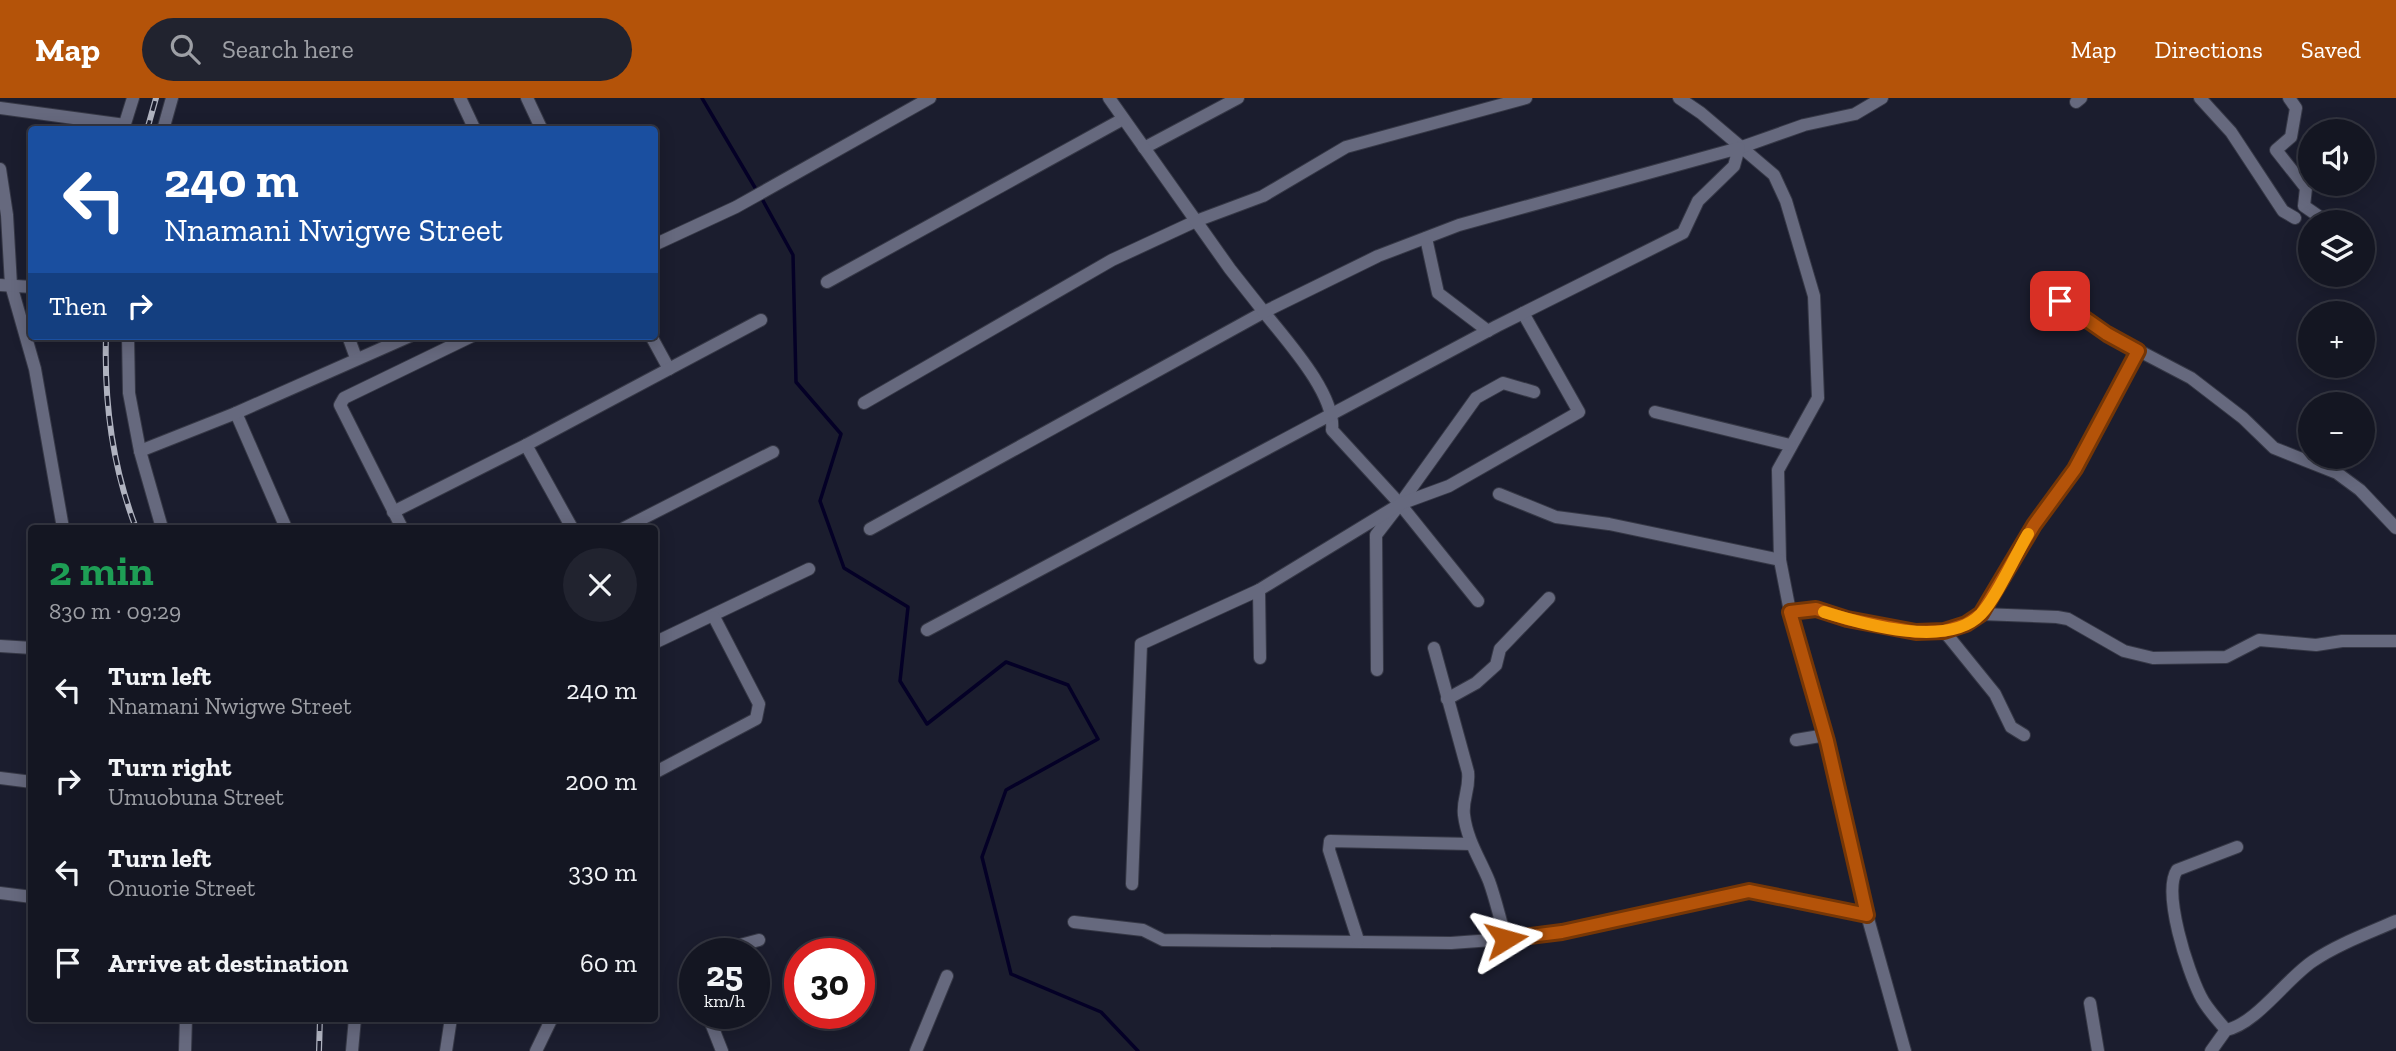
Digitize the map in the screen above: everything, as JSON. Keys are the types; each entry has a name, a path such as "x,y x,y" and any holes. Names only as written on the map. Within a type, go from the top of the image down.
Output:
{"street":[{"path":"124,126 133,98"},
{"path":"164,126 172,98"},
{"path":"460,98 473,126"},
{"path":"527,98 540,126"},
{"path":"658,243 736,207 930,98"},
{"path":"1109,98 1196,221 1304,363 1334,415 1332,430 1400,504 1478,601"},
{"path":"1144,148 1222,103 1238,98"},
{"path":"864,403 1112,260 1196,221 1263,196 1346,147 1526,98"},
{"path":"1679,98 1702,113 1773,175 1786,201 1814,296 1818,398 1778,470 1776,485 1780,559 1790,612 1826,735 1867,915 1905,1051"},
{"path":"870,529 1264,312 1378,256 1459,225 1739,148 1804,125 1855,114 1882,98"},
{"path":"2200,98 2231,132 2283,211 2295,218"},
{"path":"2289,98 2296,108 2291,137 2276,150 2306,188 2304,206 2310,210"},
{"path":"0,108 117,126"},
{"path":"827,282 1123,119"},
{"path":"927,629 1488,331 1683,233 1698,201 1734,166 1739,148"},
{"path":"0,169 7,215 5,285 35,369 62,525"},
{"path":"1426,238 1438,293 1488,331"},
{"path":"5,285 28,287"},
{"path":"2060,301 2107,334 2191,378 2243,418 2274,448 2337,473 2360,490 2396,528"},
{"path":"1132,884 1141,644 1259,590 1400,504 1449,486 1579,412 1523,313"},
{"path":"393,512 527,445 761,320"},
{"path":"128,340 129,393 139,451 161,525"},
{"path":"349,340 356,358"},
{"path":"139,451 236,413 400,340"},
{"path":"400,525 342,415 341,405 344,398 464,340"},
{"path":"653,340 669,369"},
{"path":"1790,612 1816,609 1894,629 1944,631 1966,624 1981,614 2034,525 2075,469 2138,351"},
{"path":"1377,670 1376,535 1476,398 1503,383 1534,392"},
{"path":"1655,412 1790,445"},
{"path":"236,413 285,525"},
{"path":"527,445 570,525"},
{"path":"630,525 774,452"},
{"path":"1499,494 1556,517 1609,524 1780,559"},
{"path":"658,641 714,617 809,569"},
{"path":"1259,590 1260,658"},
{"path":"1447,699 1476,683 1496,665 1500,649 1549,598"},
{"path":"1981,614 2033,614 2068,619 2124,651 2153,658 2226,657 2259,640 2316,645 2342,641 2396,641"},
{"path":"658,771 756,719 759,704 714,617"},
{"path":"1944,631 1995,694 2011,727 2024,736"},
{"path":"0,646 28,648"},
{"path":"1434,648 1468,772 1470,788 1463,811 1471,844 1489,881 1506,939"},
{"path":"1796,740 1826,735"},
{"path":"0,778 28,782"},
{"path":"1358,940 1329,850 1330,841 1471,844"},
{"path":"2226,1030 2200,996 2182,951 2172,885 2177,870 2237,847"},
{"path":"1074,922 1143,930 1164,940 1451,943 1562,932 1749,891 1867,915"},
{"path":"0,893 28,896"},
{"path":"2211,1051 2226,1030 2241,1027 2282,986 2314,960 2396,921"},
{"path":"916,1051 947,976"},
{"path":"2090,1003 2098,1051"},
{"path":"185,1051 186,1022"},
{"path":"352,1051 355,1022"},
{"path":"446,1051 450,1022"},
{"path":"536,1051 550,1022"},
{"path":"713,1029 722,1051"}],"waterway":[{"path":"702,98 757,191"},
{"path":"761,197 793,255 796,382 841,434 820,501 844,568 908,607 900,681 927,724 1006,662 1068,685 1098,739 1006,790 982,857 1011,974 1101,1012 1138,1051"}],"railway":[{"path":"148,126 156,98"},
{"path":"106,340 106,385 111,434 121,481 135,525"},
{"path":"319,1051 320,1022"}],"slow traffic":[{"path":"1824,612 1916,632 1944,631 1966,624 1981,614 2028,534"}],"route":[{"path":"1506,939 1562,932 1749,891 1867,915 1827,741 1790,612 1816,609 1847,619 1916,632 1944,631 1966,624 1981,614 2034,525 2075,469 2138,351 2107,334 2060,301"}]}
